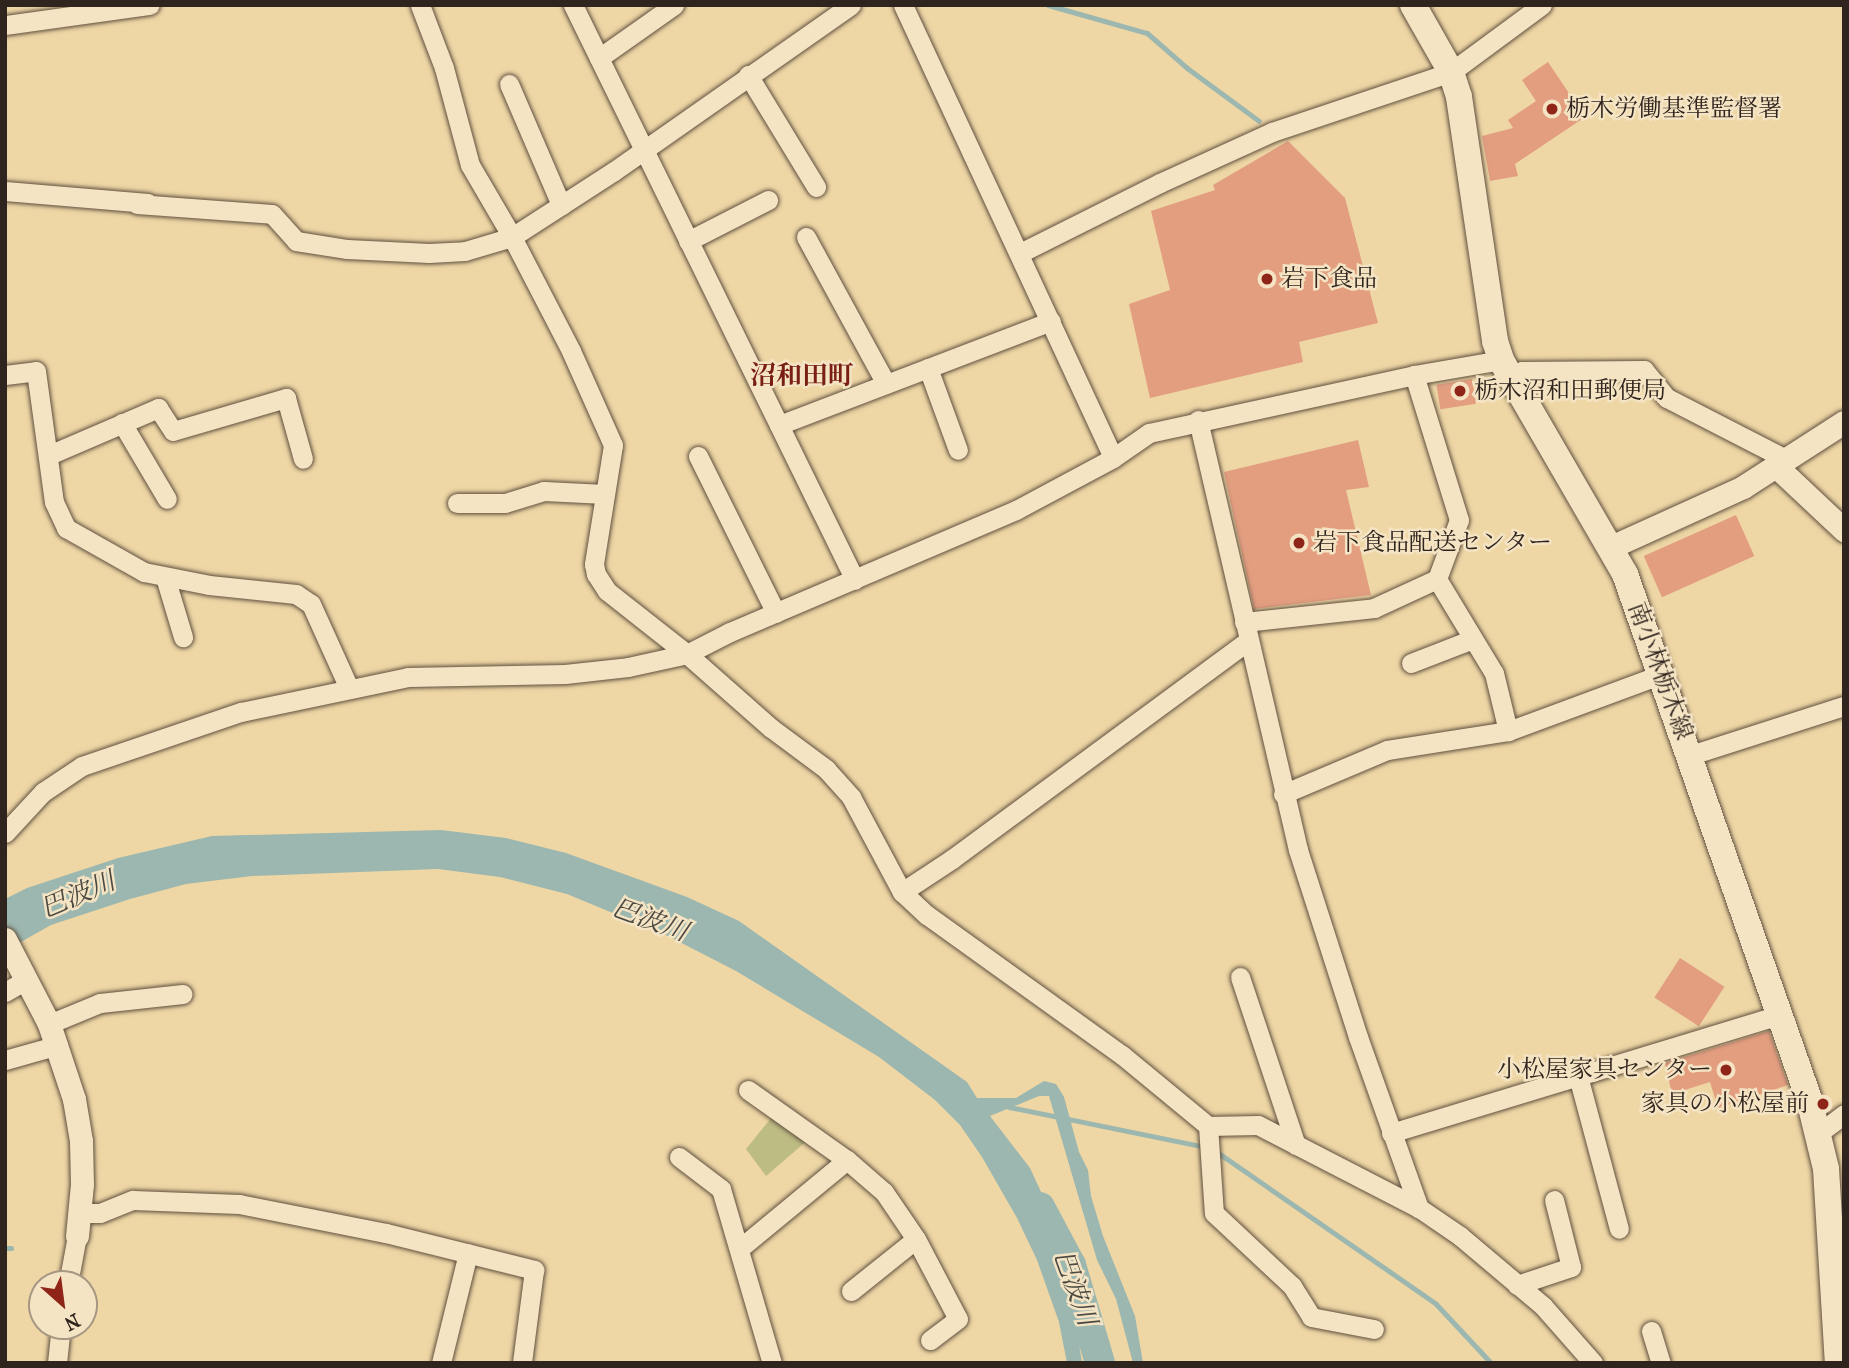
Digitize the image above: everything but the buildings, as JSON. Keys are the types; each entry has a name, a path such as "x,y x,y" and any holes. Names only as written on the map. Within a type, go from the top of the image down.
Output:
{"main road":[{"name":"南小林栃木線","path":"1413,5 1451,72 1464,122 1495,341 1506,369 1611,547 1633,595 1691,755 1819,1133 1826,1169 1838,1363"}],"street":[{"path":"5,25 150,5"},
{"path":"420,5 444,68 470,165 512,237 571,351 613,444 594,564 596,574 607,591 687,654 771,728 826,769 851,797 902,892 927,915 1122,1055 1208,1126 1258,1125 1419,1208 1460,1236 1543,1306 1594,1363"},
{"path":"573,5 855,580"},
{"path":"599,58 674,5"},
{"path":"5,191 272,214 296,241 347,249 441,253 465,251 512,237 643,150 851,5"},
{"path":"903,5 1113,458"},
{"path":"1020,253 1160,183 1272,132 1451,72 1542,5"},
{"path":"748,75 817,187"},
{"path":"509,84 561,205"},
{"path":"688,242 768,200"},
{"path":"806,237 886,384"},
{"path":"779,425 1051,321"},
{"path":"928,368 958,450"},
{"path":"5,834 43,792 82,766 241,712 408,677 565,674 628,667 687,654 1016,510 1113,458 1149,433 1198,420 1414,375 1506,369 1644,370 1667,398 1782,457 1777,468"},
{"path":"5,375 36,371 54,502 66,528 144,572 209,586 296,594 311,604 349,688"},
{"path":"902,892 952,859 1246,632 1374,608 1437,579 1459,520 1414,375"},
{"path":"49,455 158,408 173,431 286,398 303,459"},
{"path":"1198,420 1283,794 1357,1037 1419,1208"},
{"path":"1611,547 1743,487 1777,468 1844,422"},
{"path":"122,423 167,499"},
{"path":"698,456 776,613"},
{"path":"1777,468 1844,530"},
{"path":"457,503 505,503 544,491 605,494"},
{"path":"165,577 183,637"},
{"path":"1437,579 1494,673 1508,731"},
{"path":"1411,663 1473,639"},
{"path":"1283,794 1387,750 1508,731 1662,674"},
{"path":"1691,755 1844,706"},
{"path":"5,939 54,1035 74,1099 81,1141 82,1184 70,1270"},
{"path":"5,992 24,975"},
{"path":"1240,976 1296,1145"},
{"path":"5,1060 54,1035 100,1003 184,994"},
{"path":"1391,1133 1780,1015"},
{"path":"1578,1076 1619,1229"},
{"path":"748,1090 847,1160 884,1192 916,1238 958,1319 930,1340"},
{"path":"1819,1133 1844,1114"},
{"path":"1208,1126 1214,1213 1292,1286 1311,1317 1374,1329"},
{"path":"679,1157 721,1189 772,1363"},
{"path":"739,1249 847,1160"},
{"path":"78,1225 133,1200 239,1204 386,1233 534,1270 522,1363"},
{"path":"1517,1285 1571,1268 1555,1200"},
{"path":"851,1292 916,1238"},
{"path":"441,1363 468,1253"},
{"path":"1651,1331 1661,1363"},
{"path":"57,1363 59,1340"}],"shaded area":[{"path":"772,1117 809,1139 766,1176 746,1149"}],"water":[{"path":"441,830 506,838 566,853 687,897 739,921 967,1082 977,1098 1016,1098 1044,1081 1056,1084 1064,1097 1079,1152 1088,1170 1091,1196 1103,1236 1135,1316 1143,1363 1133,1363 1116,1299 1097,1260 1049,1096 1039,1096 990,1116 1030,1168 1053,1218 1069,1277 1082,1363 1067,1363 1059,1322 1037,1260 1017,1218 960,1125 935,1100 879,1057 736,971 668,936 567,894 500,877 438,869 252,876 186,884 130,899 51,925 5,951 5,899 27,888 118,858 212,836"}],"waterway":[{"path":"1048,5 1147,33 1187,68 1259,121"},
{"path":"1009,1107 1205,1147"},
{"path":"1214,1150 1436,1304 1491,1363"},
{"name":"巴波川","path":"1040,1207 1071,1265 1100,1363"},
{"path":"5,1248 11,1248"}],"place":[{"name":"栃木労働基準監督署","path":"1552,109"},
{"name":"岩下食品","path":"1267,279"},
{"name":"栃木沼和田郵便局","path":"1460,391"},
{"name":"岩下食品配送センター","path":"1299,543"},
{"name":"小松屋家具センター","path":"1726,1070"},
{"name":"家具の小松屋前","path":"1823,1104"}],"district":[{"name":"沼和田町","path":"802,376"}]}
